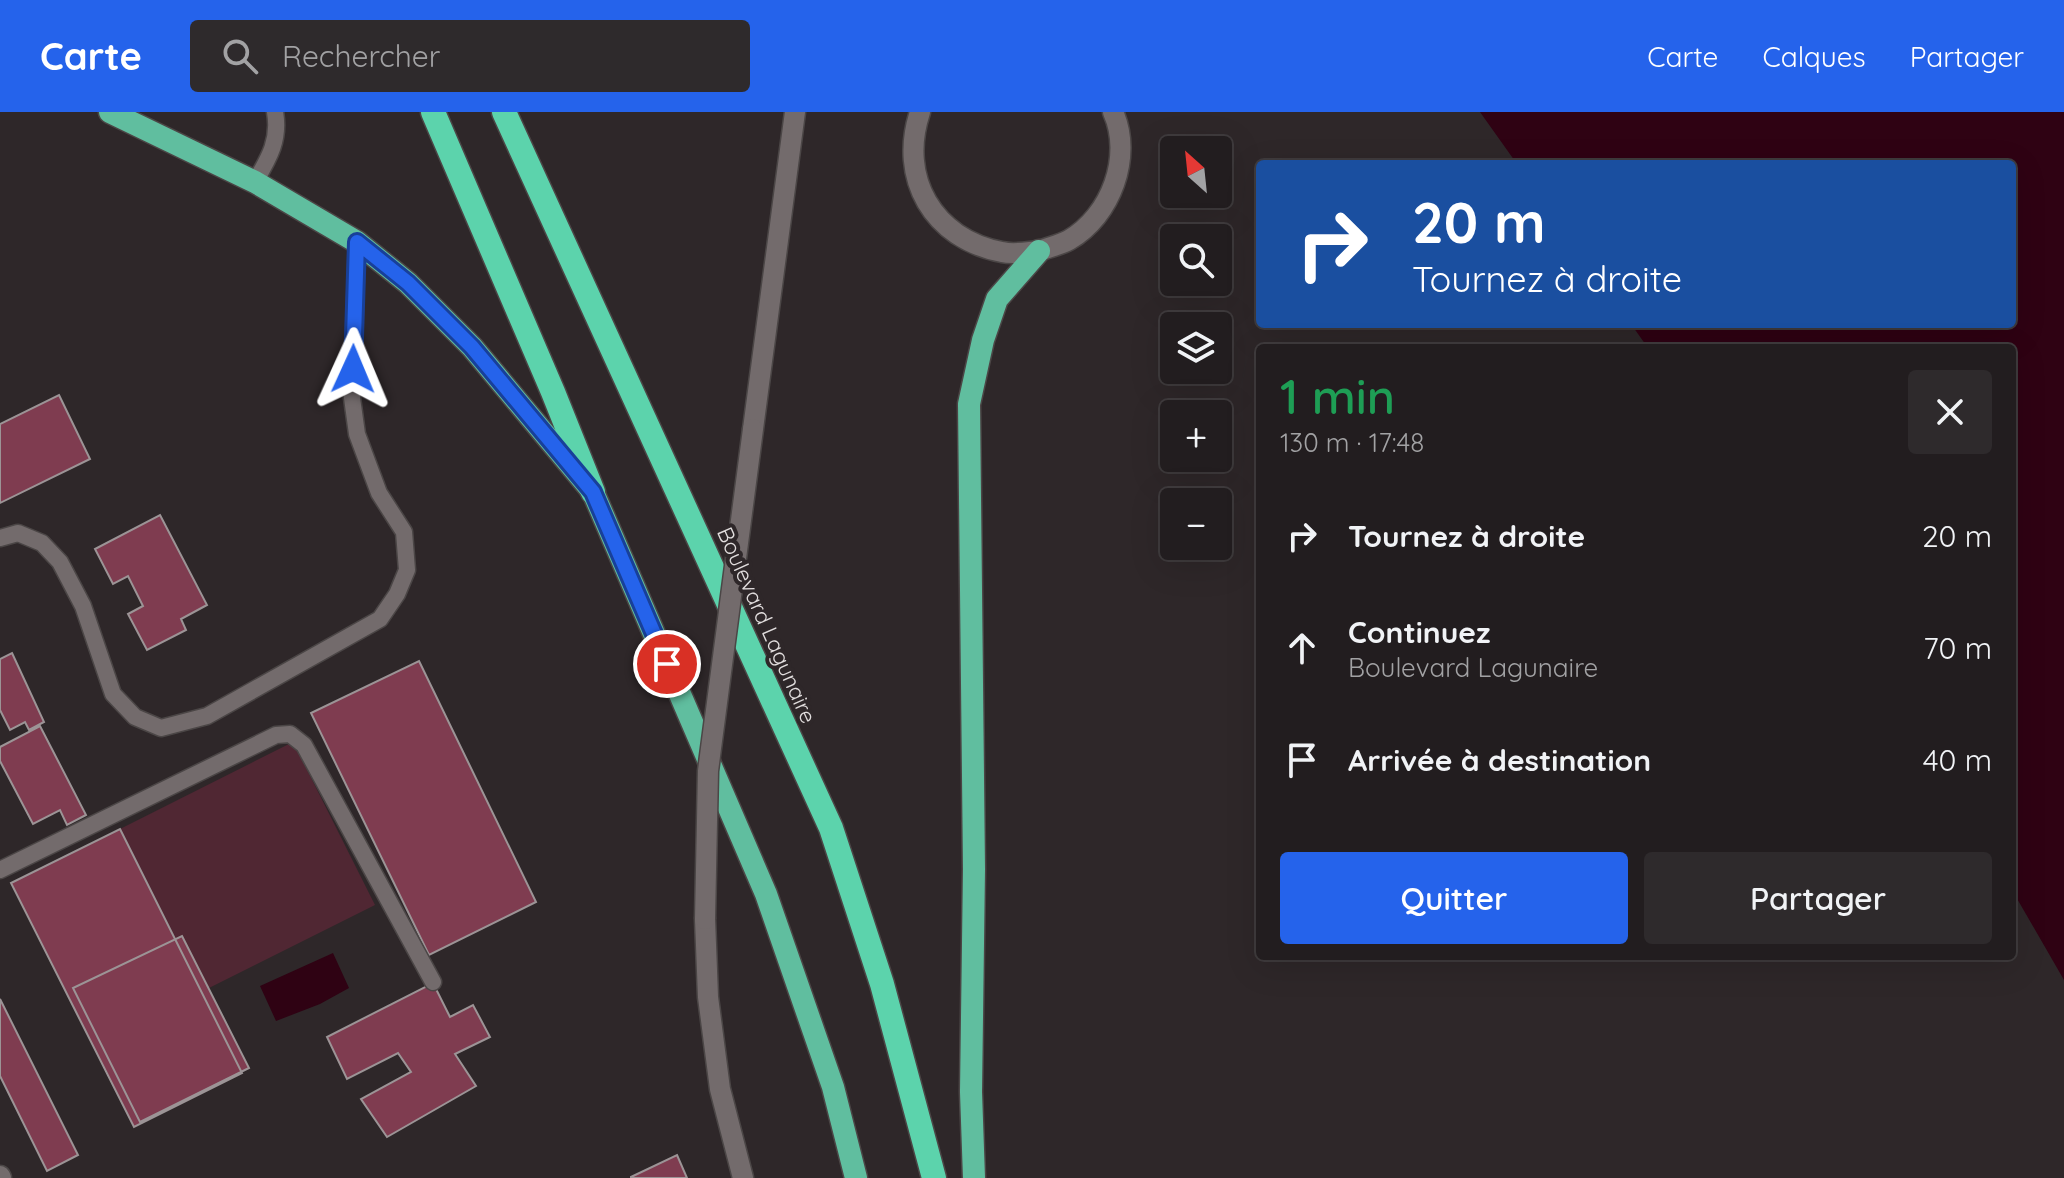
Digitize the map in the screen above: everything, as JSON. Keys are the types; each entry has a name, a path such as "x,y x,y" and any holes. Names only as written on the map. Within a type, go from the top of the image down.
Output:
{"highway":[{"path":"110,112 255,182 357,242 408,283 472,347 593,492"},
{"path":"433,112 766,894 833,1087 856,1178"},
{"name":"Boulevard Lagunaire","path":"504,112 831,828 882,984 934,1178"},
{"path":"974,1178 971,1092 974,869 969,404 983,340 997,299 1039,251"}],"main road":[{"path":"743,1178 720,1089 708,997 705,919 708,771 795,112"},
{"path":"920,112 912,145 915,176 928,205 948,229 975,245 1006,253 1039,251 1070,239 1096,217 1114,188 1121,155 1113,112"}],"lane":[{"path":"255,182 274,150 278,125 275,112"},
{"path":"0,538 18,533 42,543 60,562 83,606 113,694 135,717 161,728 207,716 380,619 397,594 407,570 404,532 379,493 357,434 352,398 357,242"},
{"path":"0,870 276,735 290,734 304,745 433,982"}],"shaded area":[{"path":"1480,112 2064,112 2064,980 2016,897 2016,344 1645,344 1634,328 2016,328 2016,160 1514,160"},
{"path":"293,742 375,905 201,992 120,829"},
{"path":"333,953 349,988 320,1004 276,1021 260,986"}],"building":[{"path":"59,395 90,459 0,503 0,424"},
{"path":"160,515 207,605 181,619 186,630 147,650 128,614 143,606 128,576 113,584 95,549"},
{"path":"12,653 44,722 29,730 25,722 10,730 0,710 0,659"},
{"path":"419,661 536,902 429,955 311,713"},
{"path":"40,726 86,815 67,825 60,810 33,824 0,761 0,747"},
{"path":"120,829 242,1073 134,1127 11,883"},
{"path":"182,936 249,1068 140,1122 73,988"},
{"path":"433,983 450,1017 473,1005 490,1037 455,1054 476,1086 387,1137 361,1099 411,1072 398,1053 347,1079 327,1037"},
{"path":"0,999 78,1155 47,1171 0,1076"},
{"path":"677,1155 687,1178 631,1178 631,1177"}],"route":[{"path":"353,369 357,242 408,283 472,347 593,492 667,664"}]}
